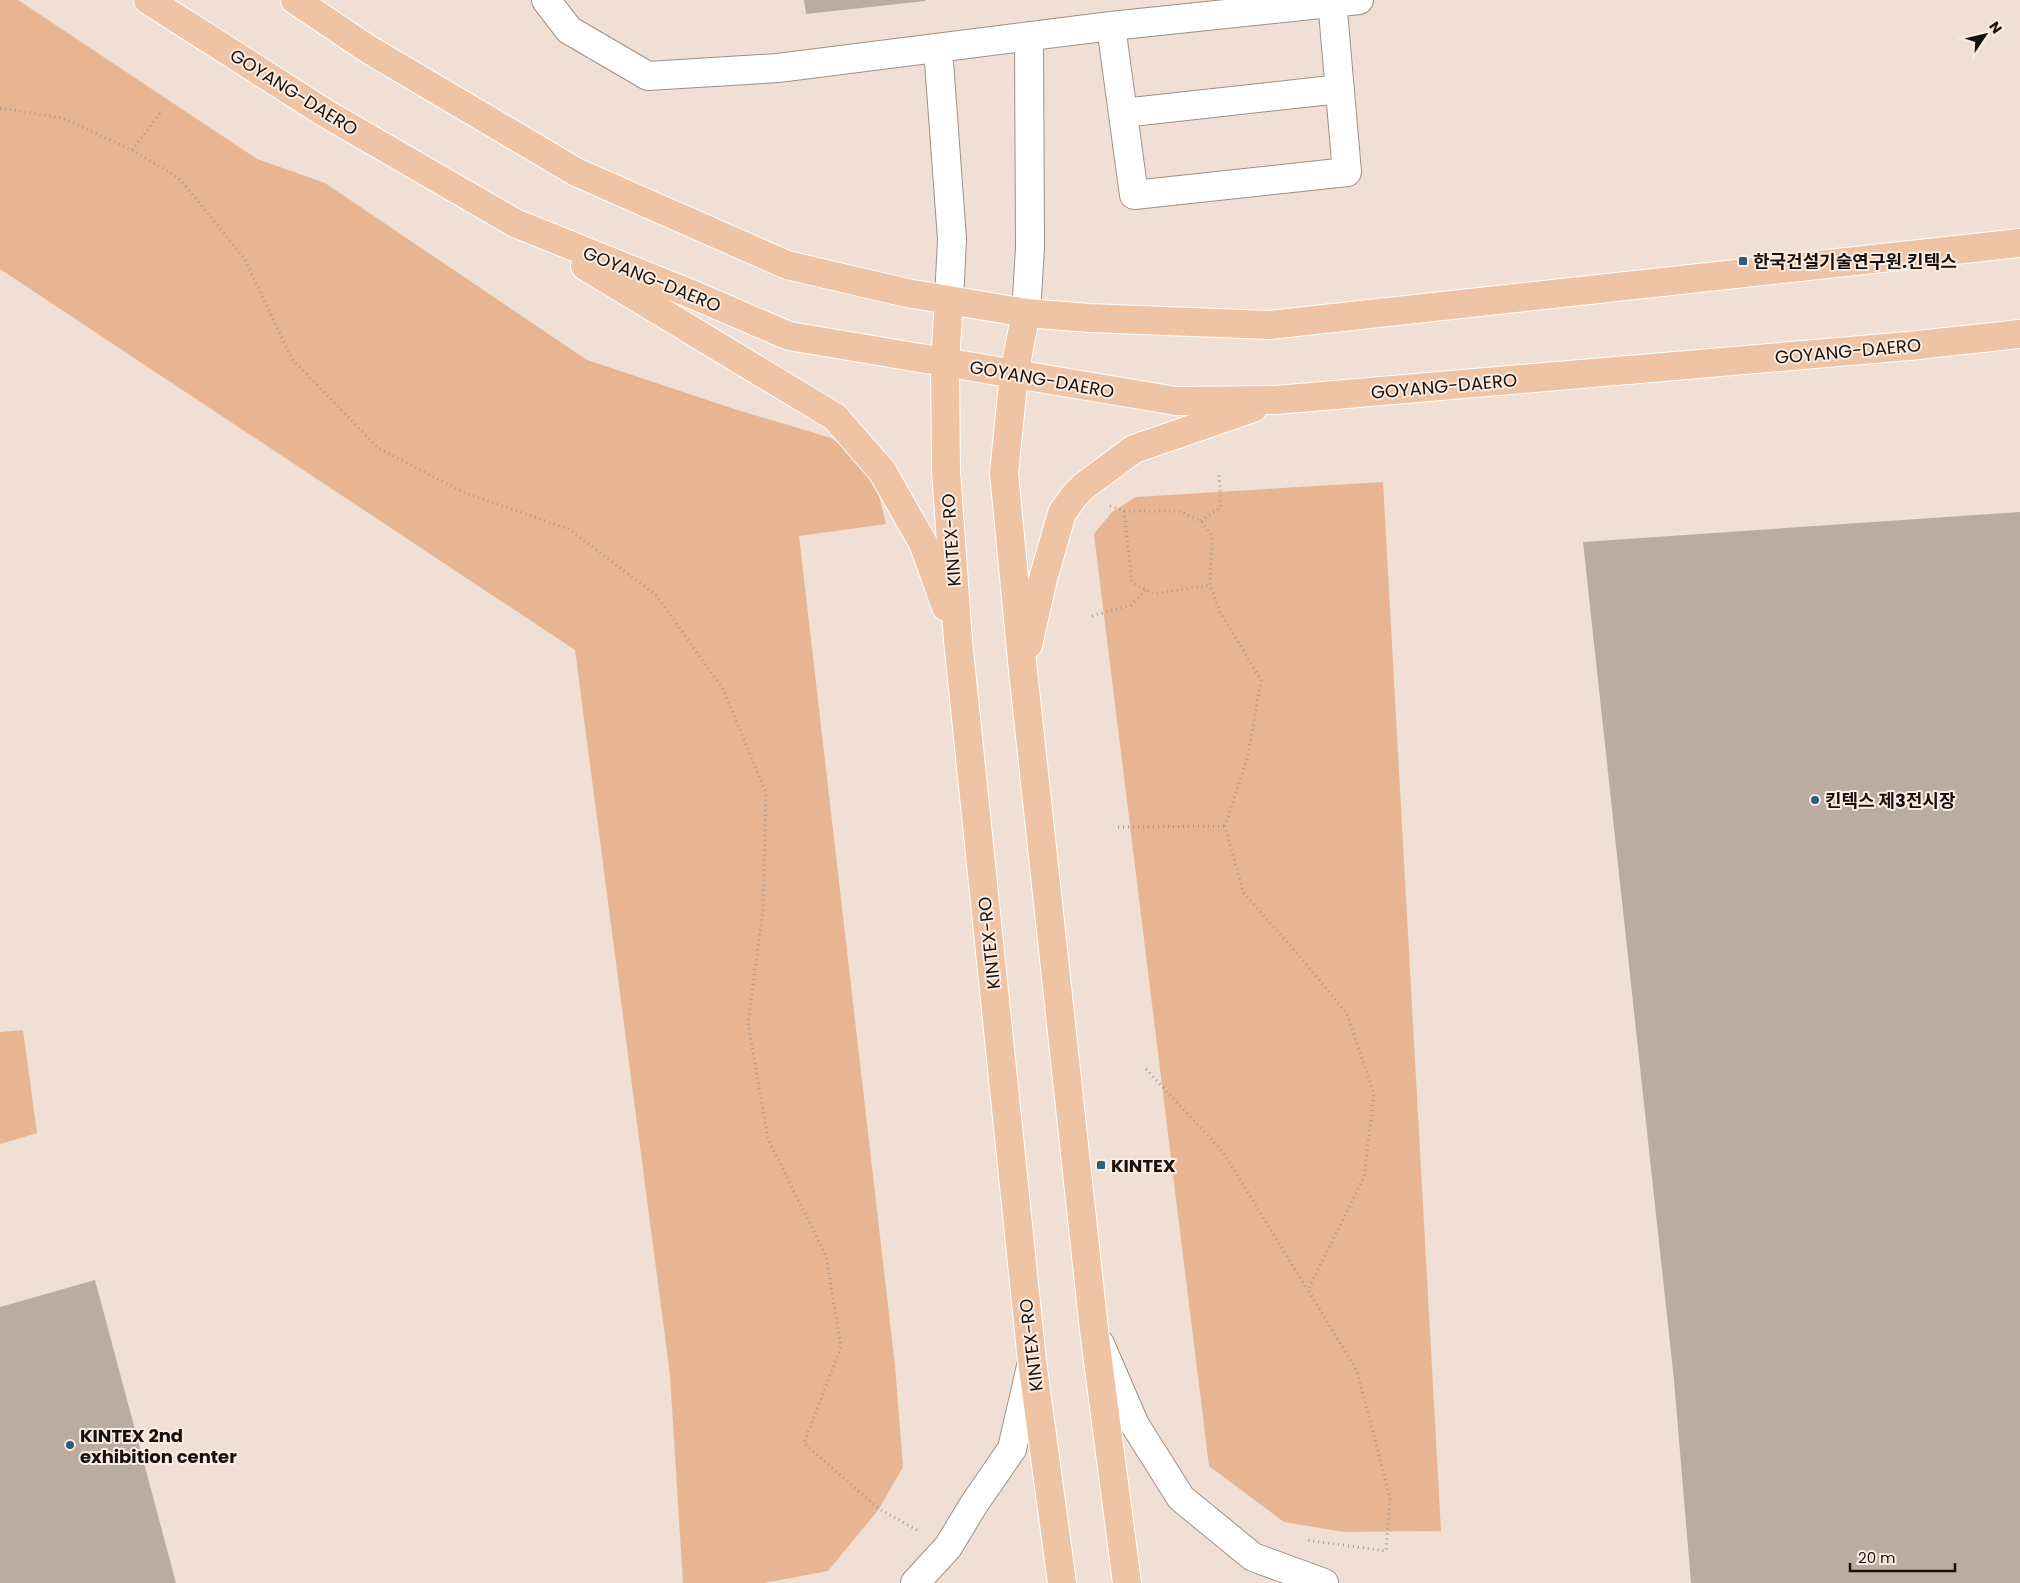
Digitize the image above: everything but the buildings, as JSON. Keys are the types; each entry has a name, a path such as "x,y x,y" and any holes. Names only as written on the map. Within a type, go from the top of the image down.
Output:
{"main road":[{"name":"GOYANG-DAERO","path":"148,0 325,112 516,223 789,336 1176,401 1276,400 1909,346 2020,334"},
{"path":"295,0 368,49 576,172 786,265 949,300 1026,313 1089,318 1269,325 2020,243"},
{"path":"516,223 835,417 882,471 923,543 958,640"},
{"name":"KINTEX-RO","path":"949,300 945,363 946,471 958,640 1032,1360 1062,1583"},
{"path":"1026,313 1014,374 1004,473 1023,671 1094,1330 1127,1583"},
{"path":"1023,671 1043,579 1059,522 1062,513 1074,496 1084,486 1134,449 1276,400"}],"lane":[{"path":"546,0 569,30 648,76 778,68 1111,26 1332,1 1359,0"},
{"path":"1111,26 1134,195 1347,172 1332,1"},
{"path":"1026,313 1030,248 1029,36"},
{"path":"938,48 952,239 949,300"},
{"path":"1123,113 1340,89"},
{"path":"1094,1330 1135,1426 1181,1498 1253,1557 1324,1583"},
{"path":"915,1583 948,1547 974,1504 1012,1449 1032,1360"}],"path":[{"path":"0,108 62,118 132,150 179,178 244,258 292,359 378,448 465,493 569,529 656,595 723,689 766,793 763,909 748,1023 768,1139 826,1256 840,1347 804,1443 879,1509 926,1534"},
{"path":"132,150 161,112"},
{"path":"1201,521 1221,507 1218,474"},
{"path":"1105,504 1124,511 1180,511 1201,521 1212,536 1210,585 1220,612 1262,680 1248,756 1225,826 1243,892 1348,1014 1374,1094 1364,1177 1308,1290"},
{"path":"1124,511 1132,583 1155,594 1210,585"},
{"path":"1092,616 1131,605 1146,590"},
{"path":"1118,827 1225,826"},
{"path":"1146,1069 1223,1152 1357,1371 1390,1498 1386,1550 1299,1539"}],"shaded area":[{"path":"0,0 18,0 257,159 325,183 587,360 731,408 831,438 872,467 886,524 799,536 895,1366 903,1467 879,1509 828,1571 764,1583 683,1583 670,1375 575,650 0,269"},
{"path":"1383,482 1441,1531 1344,1532 1284,1522 1209,1466 1094,534 1112,512 1136,497"},
{"path":"23,1030 37,1133 0,1144 0,1032"}],"place":[{"name":"한국건설기술연구원.킨텍스","path":"1743,261"},
{"name":"킨텍스 제3전시장","path":"1815,800"},
{"name":"KINTEX","path":"1101,1165"},
{"name":"KINTEX 2nd exhibition center","path":"70,1445"}]}
